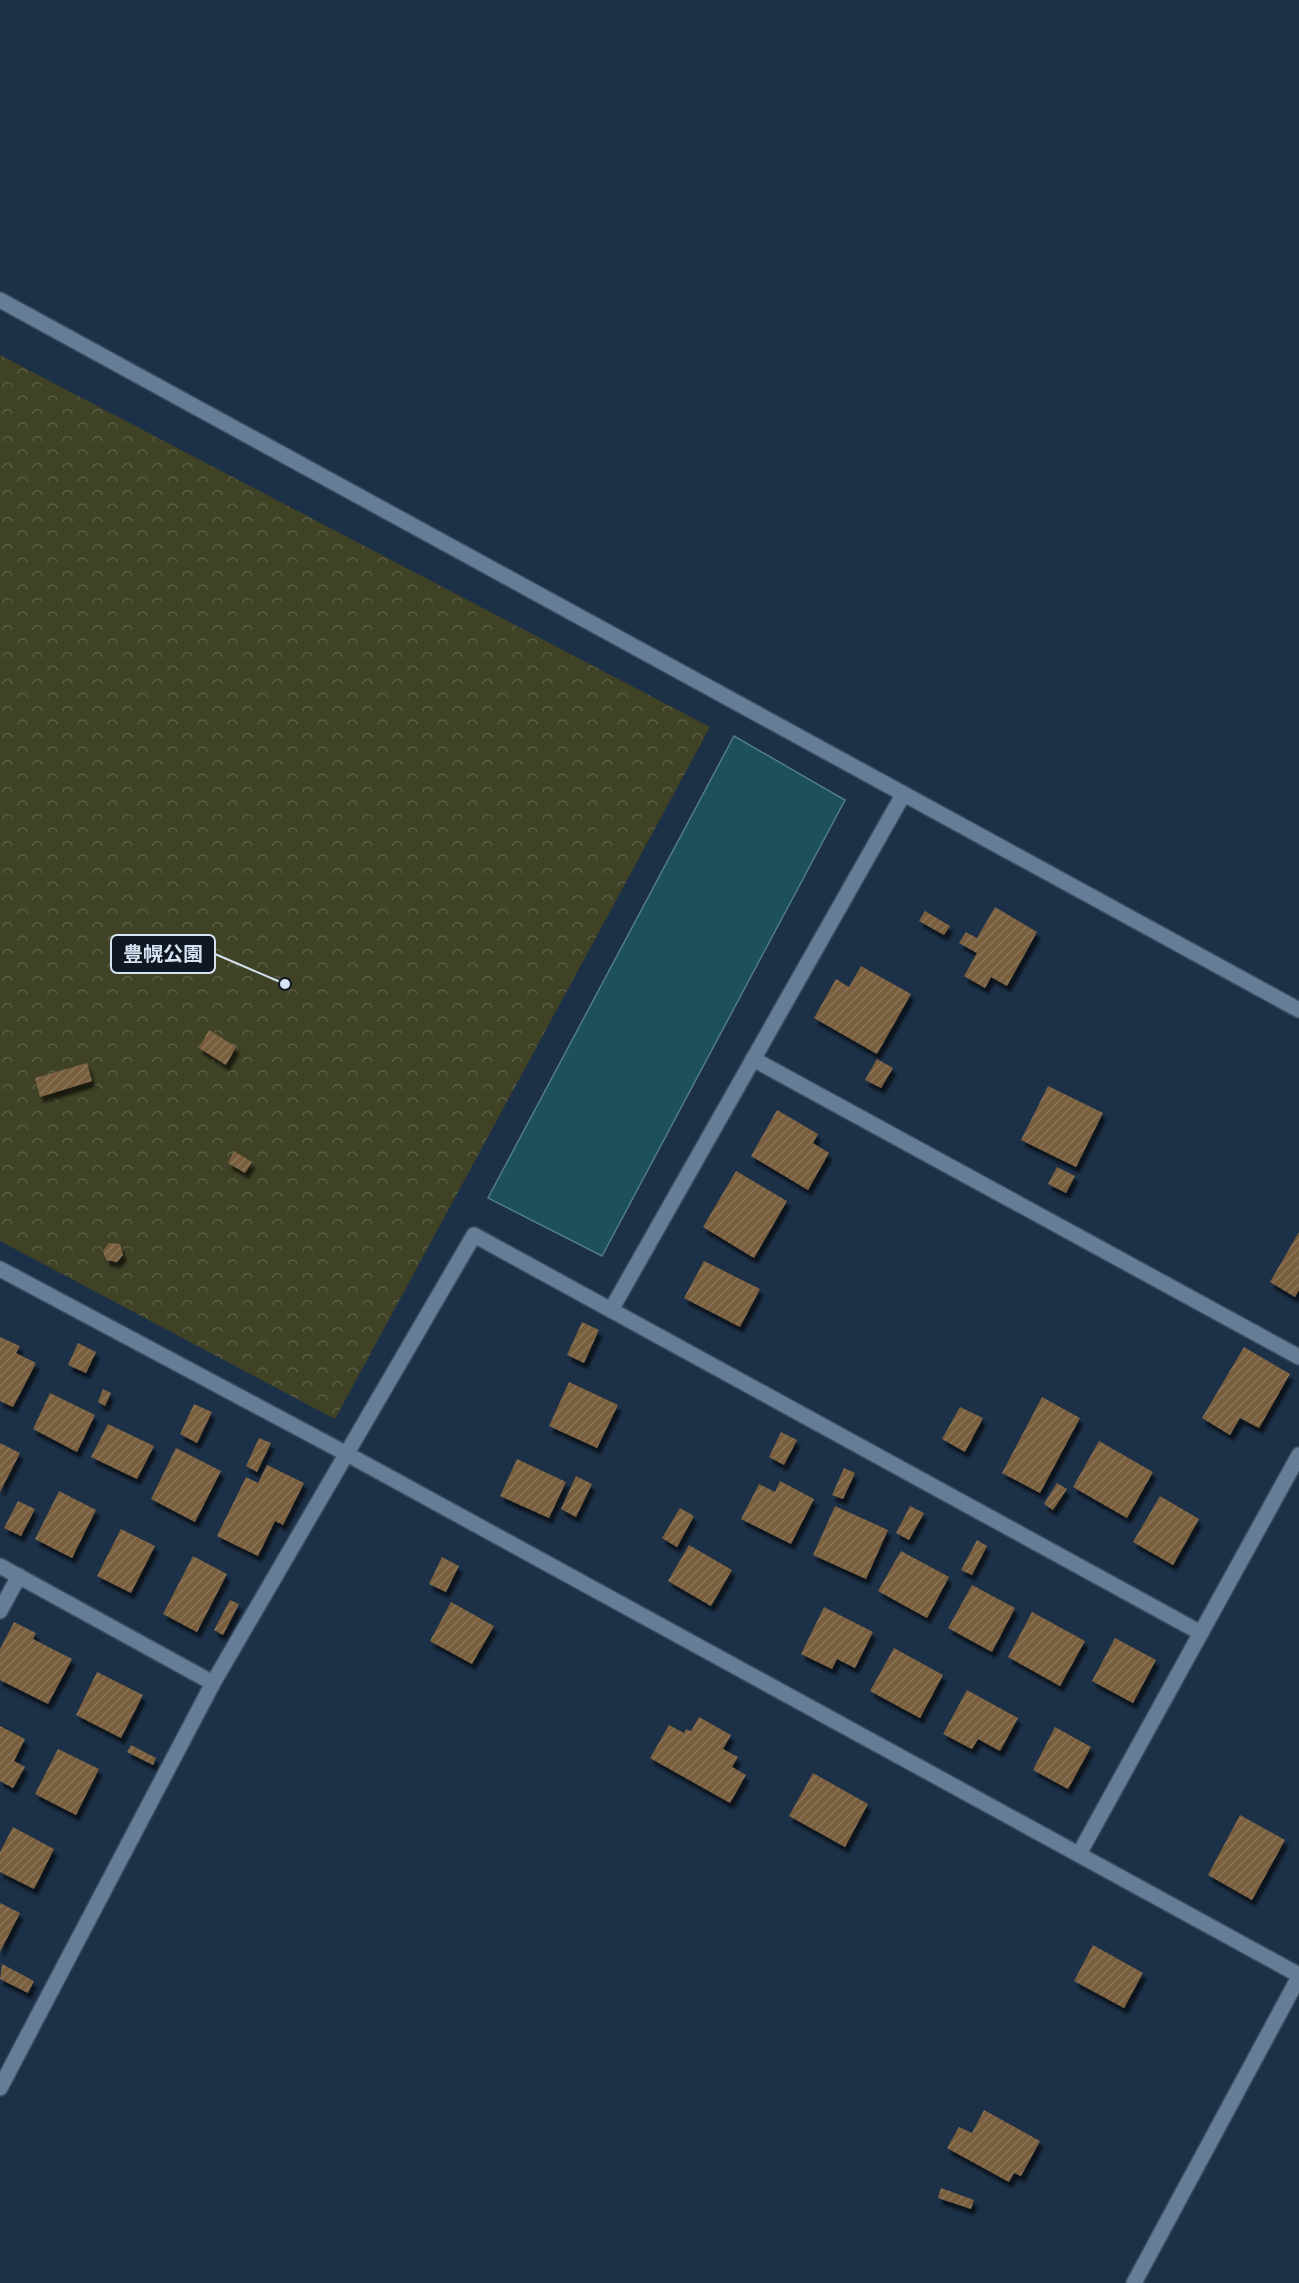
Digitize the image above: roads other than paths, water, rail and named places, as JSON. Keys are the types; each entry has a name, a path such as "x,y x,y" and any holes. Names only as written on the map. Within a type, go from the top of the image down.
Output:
{"street":[{"path":"0,300 1299,1010"},
{"path":"611,1310 903,795"},
{"path":"753,1059 1299,1357"},
{"path":"0,2088 213,1683 474,1235 1201,1633"},
{"path":"0,1269 346,1454 1299,1976 1134,2283"},
{"path":"1079,1854 1299,1455"},
{"path":"0,1566 213,1683"},
{"path":"0,1611 19,1576"}],"place":[{"name":"豊幌公園","path":"285,984"}]}
